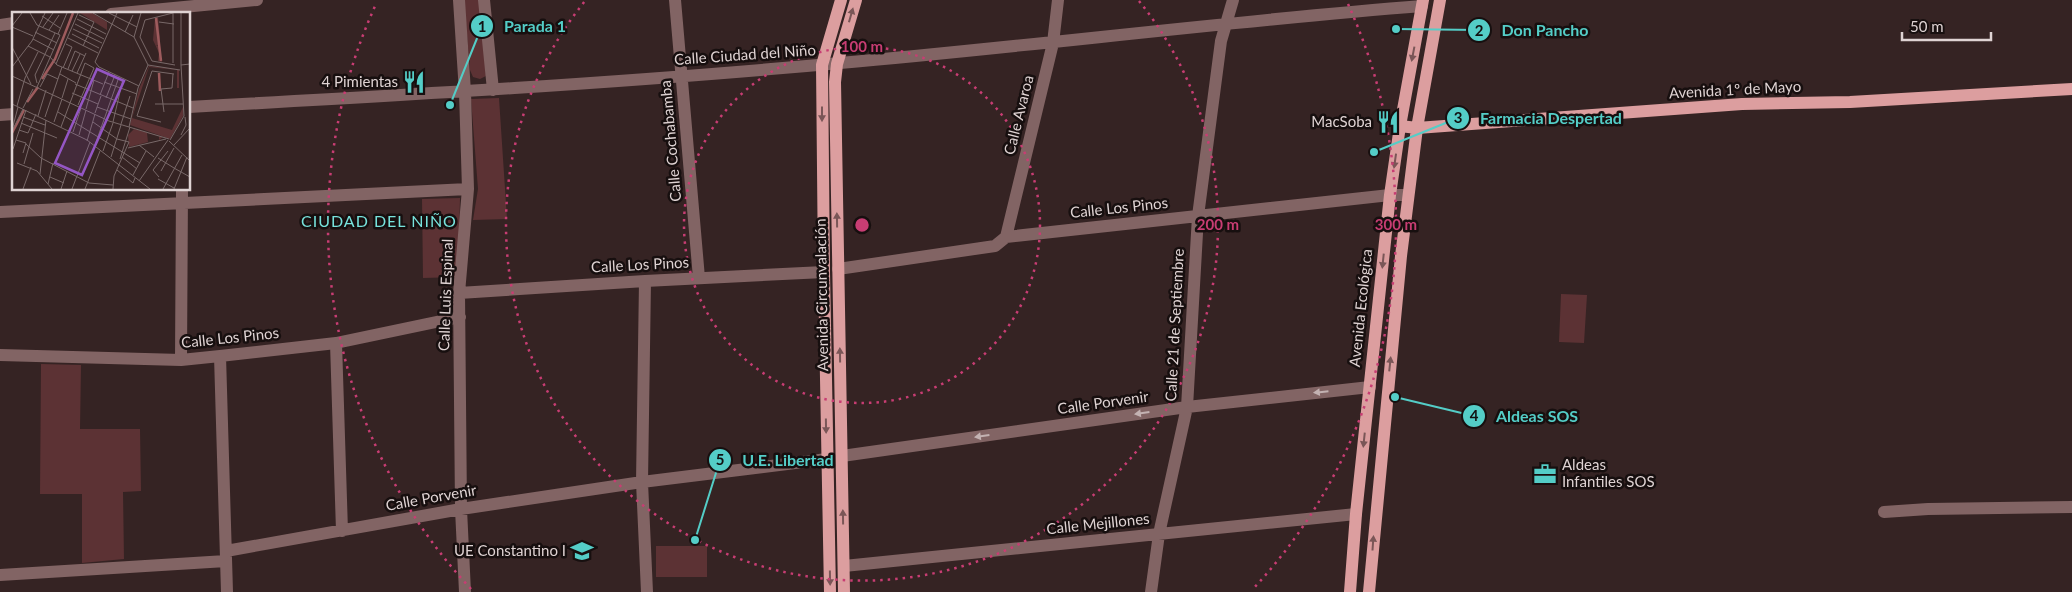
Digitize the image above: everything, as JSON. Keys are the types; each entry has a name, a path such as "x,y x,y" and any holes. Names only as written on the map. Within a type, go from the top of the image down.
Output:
{"main road":[{"name":"Avenida Circunvalación","path":"830,592 826,459 822,65 841,0"},
{"name":"Avenida Circunvalación","path":"844,592 835,82 837,64 856,0"},
{"path":"1369,592 1375,512 1408,196 1417,128 1440,0"},
{"name":"Avenida Ecológica","path":"1350,592 1356,514 1390,195 1400,126 1423,3"},
{"name":"Avenida 1º de Mayo","path":"1400,126 1417,128 1742,104 1850,102 2072,88"}],"street":[{"path":"131,12 257,0"},
{"name":"Calle Luis Espinal","path":"459,0 465,92 468,189 459,293 460,509 465,592"},
{"path":"484,0 493,90"},
{"name":"Calle Cochabamba","path":"675,0 699,278"},
{"name":"Calle Avaroa","path":"1006,237 1053,43 1058,0"},
{"name":"Calle 21 de Septiembre","path":"1151,592 1159,534 1187,407 1198,216 1221,41 1233,0"},
{"name":"Calle Ciudad del Niño","path":"190,107 465,92 837,64 1423,3"},
{"path":"0,212 468,189"},
{"path":"181,360 182,190"},
{"name":"Calle Los Pinos","path":"838,269 995,246 1006,237 1390,195 1408,196"},
{"name":"Calle Los Pinos","path":"459,293 824,272"},
{"path":"645,281 642,482 646,592"},
{"name":"Calle Los Pinos","path":"0,356 181,360 336,343 460,316"},
{"path":"336,343 342,531"},
{"path":"220,356 227,592"},
{"name":"Calle Porvenir","path":"842,456 1187,407 1370,387"},
{"name":"Calle Porvenir","path":"0,575 226,556 342,531 460,509 642,482 826,459"},
{"path":"1884,512 1928,509 2072,507"},
{"name":"Calle Mejillones","path":"844,566 1356,514"}],"shaded area":[{"path":"464,0 483,0 486,76 480,79 473,77 470,70"},
{"path":"499,98 507,219 473,220 478,189 471,99"},
{"path":"460,198 458,277 423,278 422,199"},
{"path":"1561,294 1587,295 1584,343 1559,342"},
{"path":"41,364 81,365 80,429 140,429 141,491 123,492 124,559 82,563 82,494 40,494"},
{"path":"656,546 707,546 707,577 656,577"}],"place":[{"name":"Don Pancho","path":"1396,29"},
{"name":"4 Pimientas","path":"414,82"},
{"name":"Parada 1","path":"450,105"},
{"name":"MacSoba","path":"1388,122"},
{"name":"Farmacia Despertad","path":"1374,152"},
{"name":"Aldeas SOS","path":"1395,397"},
{"name":"Aldeas Infantiles SOS","path":"1545,474"},
{"name":"U.E. Libertad","path":"695,540"},
{"name":"UE Constantino I","path":"582,551"}],"district":[{"name":"CIUDAD DEL NIÑO","path":"379,221"}]}
